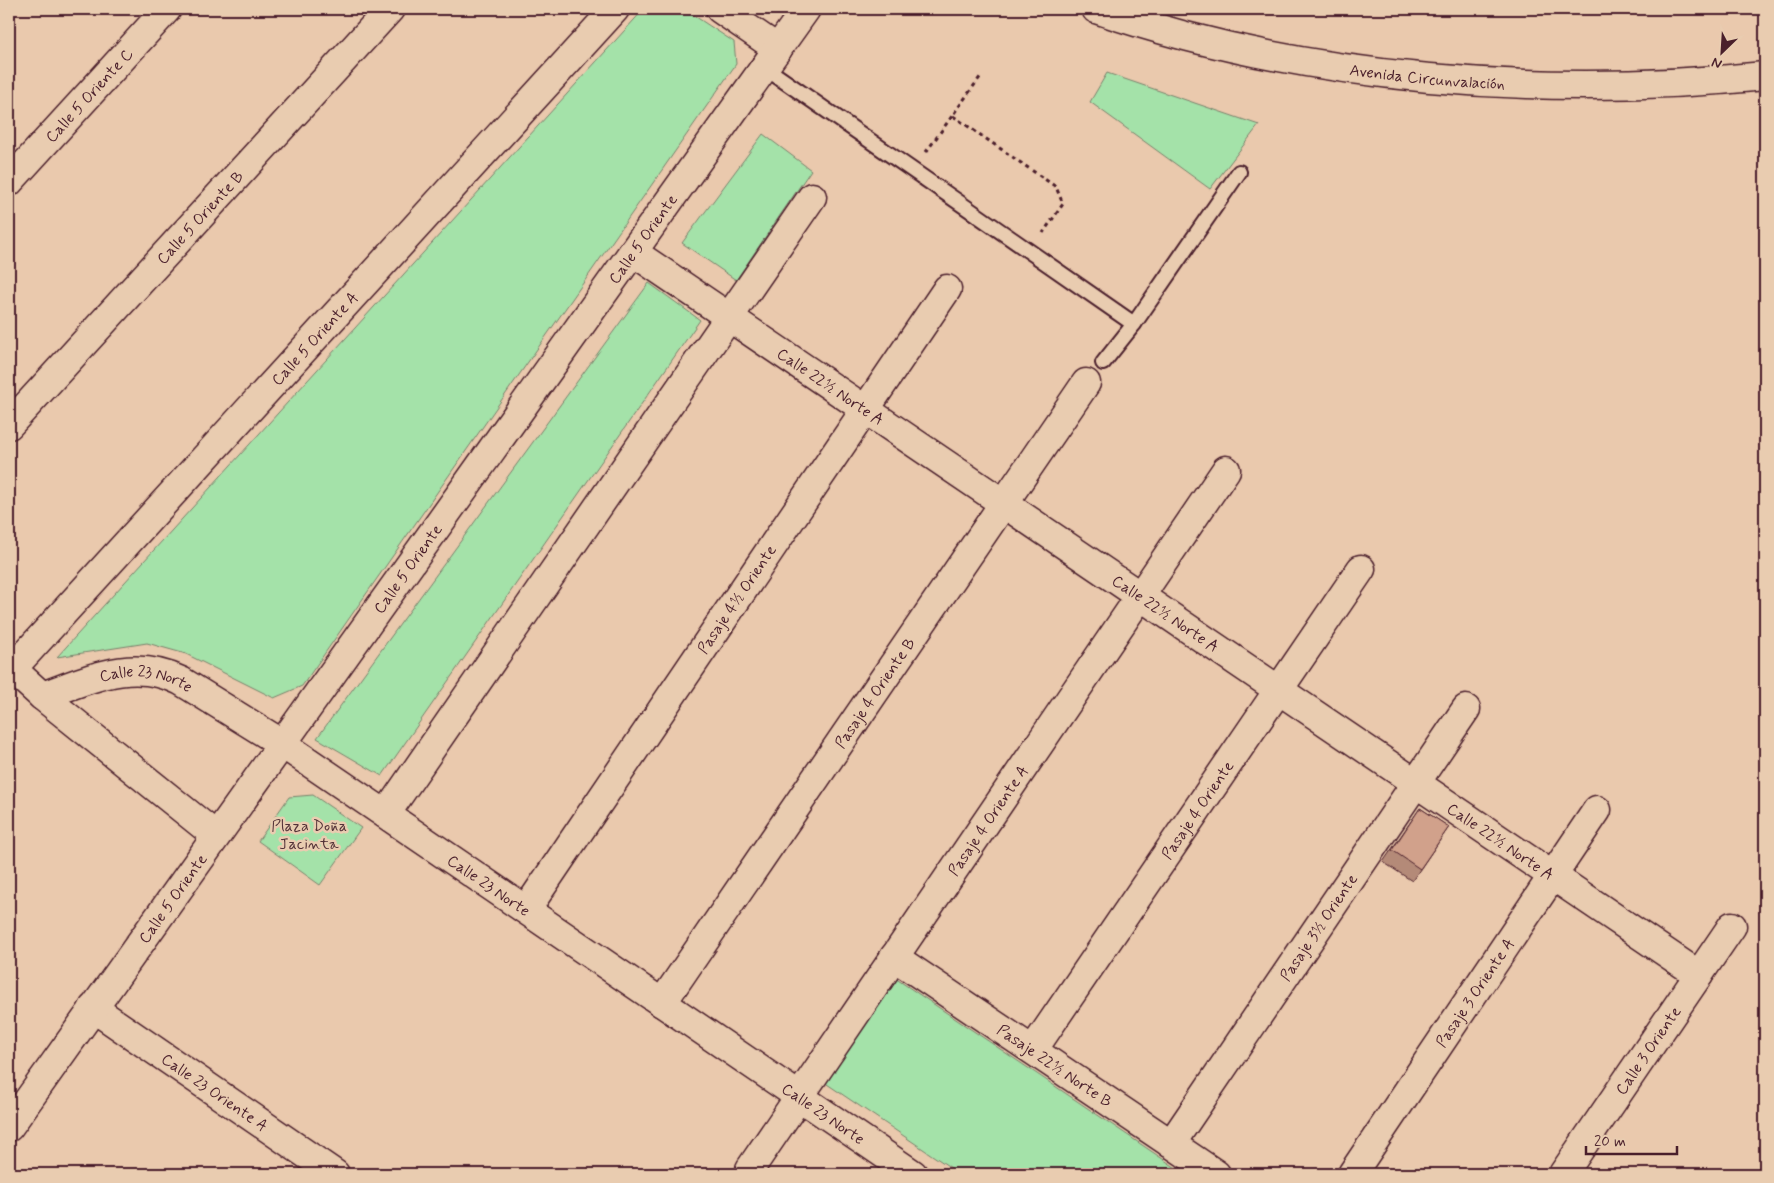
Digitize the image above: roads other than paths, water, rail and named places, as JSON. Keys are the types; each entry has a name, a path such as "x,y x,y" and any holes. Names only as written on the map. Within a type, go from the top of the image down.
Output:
{"street":[{"name":"Calle 5 Oriente C","path":"9,182 166,9"},
{"name":"Calle 5 Oriente B","path":"9,425 390,9"},
{"name":"Calle 5 Oriente A","path":"10,667 615,9"},
{"path":"720,9 771,58"},
{"name":"Calle 5 Oriente","path":"9,1127 215,835 806,9"},
{"name":"Avenida Circunvalación","path":"1096,9 1175,33 1237,48 1312,62 1450,80 1577,86 1718,81 1765,76"},
{"path":"386,814 812,197"},
{"name":"Calle 22½ Norte A","path":"633,252 1699,975"},
{"name":"Pasaje 4½ Oriente","path":"526,910 947,289"},
{"name":"Pasaje 4 Oriente B","path":"662,1003 1003,503 1094,373"},
{"name":"Pasaje 4 Oriente A","path":"750,1168 1226,470"},
{"name":"Pasaje 4 Oriente","path":"1033,1050 1360,569"},
{"path":"10,667 42,696 215,835"},
{"name":"Calle 23 Norte","path":"42,696 107,674 133,669 155,671 181,681 281,743 913,1174"},
{"name":"Pasaje 3½ Oriente","path":"1171,1144 1466,709"},
{"name":"Pasaje 3 Oriente A","path":"1352,1174 1597,810"},
{"name":"Calle 3 Oriente","path":"1563,1174 1732,926"},
{"name":"Pasaje 22½ Norte B","path":"894,957 1216,1174"},
{"name":"Calle 23 Oriente A","path":"93,1008 335,1174"}],"lane":[{"path":"771,58 913,171 1134,324"},
{"path":"1094,373 1134,324 1239,172"}],"park label":[{"name":"Plaza Doña Jacinta","path":"309,834"}]}
